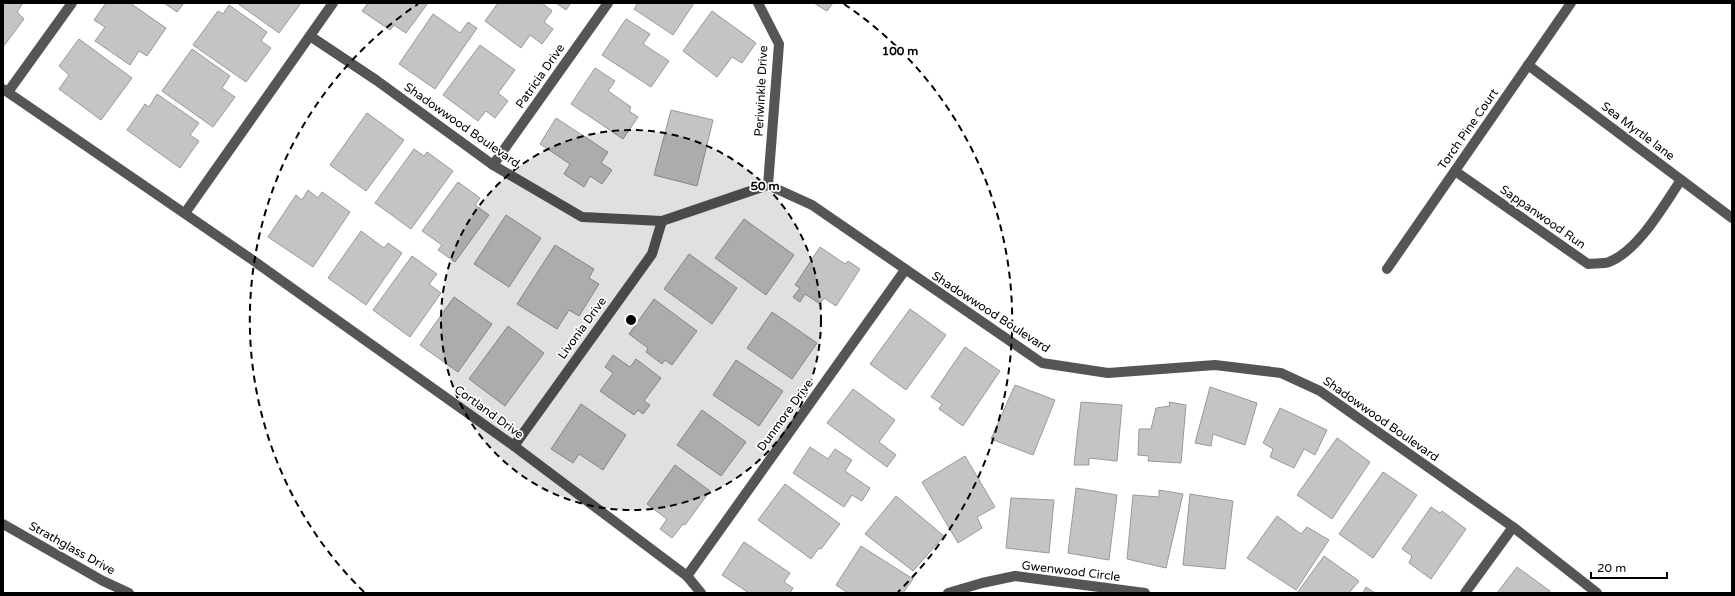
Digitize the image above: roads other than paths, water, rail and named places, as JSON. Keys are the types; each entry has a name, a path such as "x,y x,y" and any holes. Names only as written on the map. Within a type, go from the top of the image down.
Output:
{"street":[{"path":"6,90 72,3"},
{"path":"185,213 333,3"},
{"name":"Patricia Drive","path":"493,165 608,3"},
{"name":"Periwinkle Drive","path":"758,3 779,44 768,185"},
{"name":"Torch Pine Court","path":"1387,269 1571,3"},
{"name":"Shadowwood Boulevard","path":"310,36 376,80 493,165 582,217 662,221 768,185 812,205 1042,363 1108,373 1215,365 1281,373 1320,391 1512,527 1597,593"},
{"name":"Sea Myrtle lane","path":"1528,65 1732,218"},
{"name":"Cortland Drive","path":"6,90 254,261 514,446 687,576 701,593"},
{"name":"Sappanwood Run","path":"1455,171 1588,264 1609,262 1628,249 1648,229 1681,180"},
{"name":"Livonia Drive","path":"514,446 652,254 662,221"},
{"name":"Dunmore Drive","path":"687,576 905,270"},
{"name":"Strathglass Drive","path":"3,524 103,581 130,593"},
{"path":"1465,593 1512,527"},
{"name":"Gwenwood Circle","path":"948,593 982,583 1015,576 1145,593"}]}
